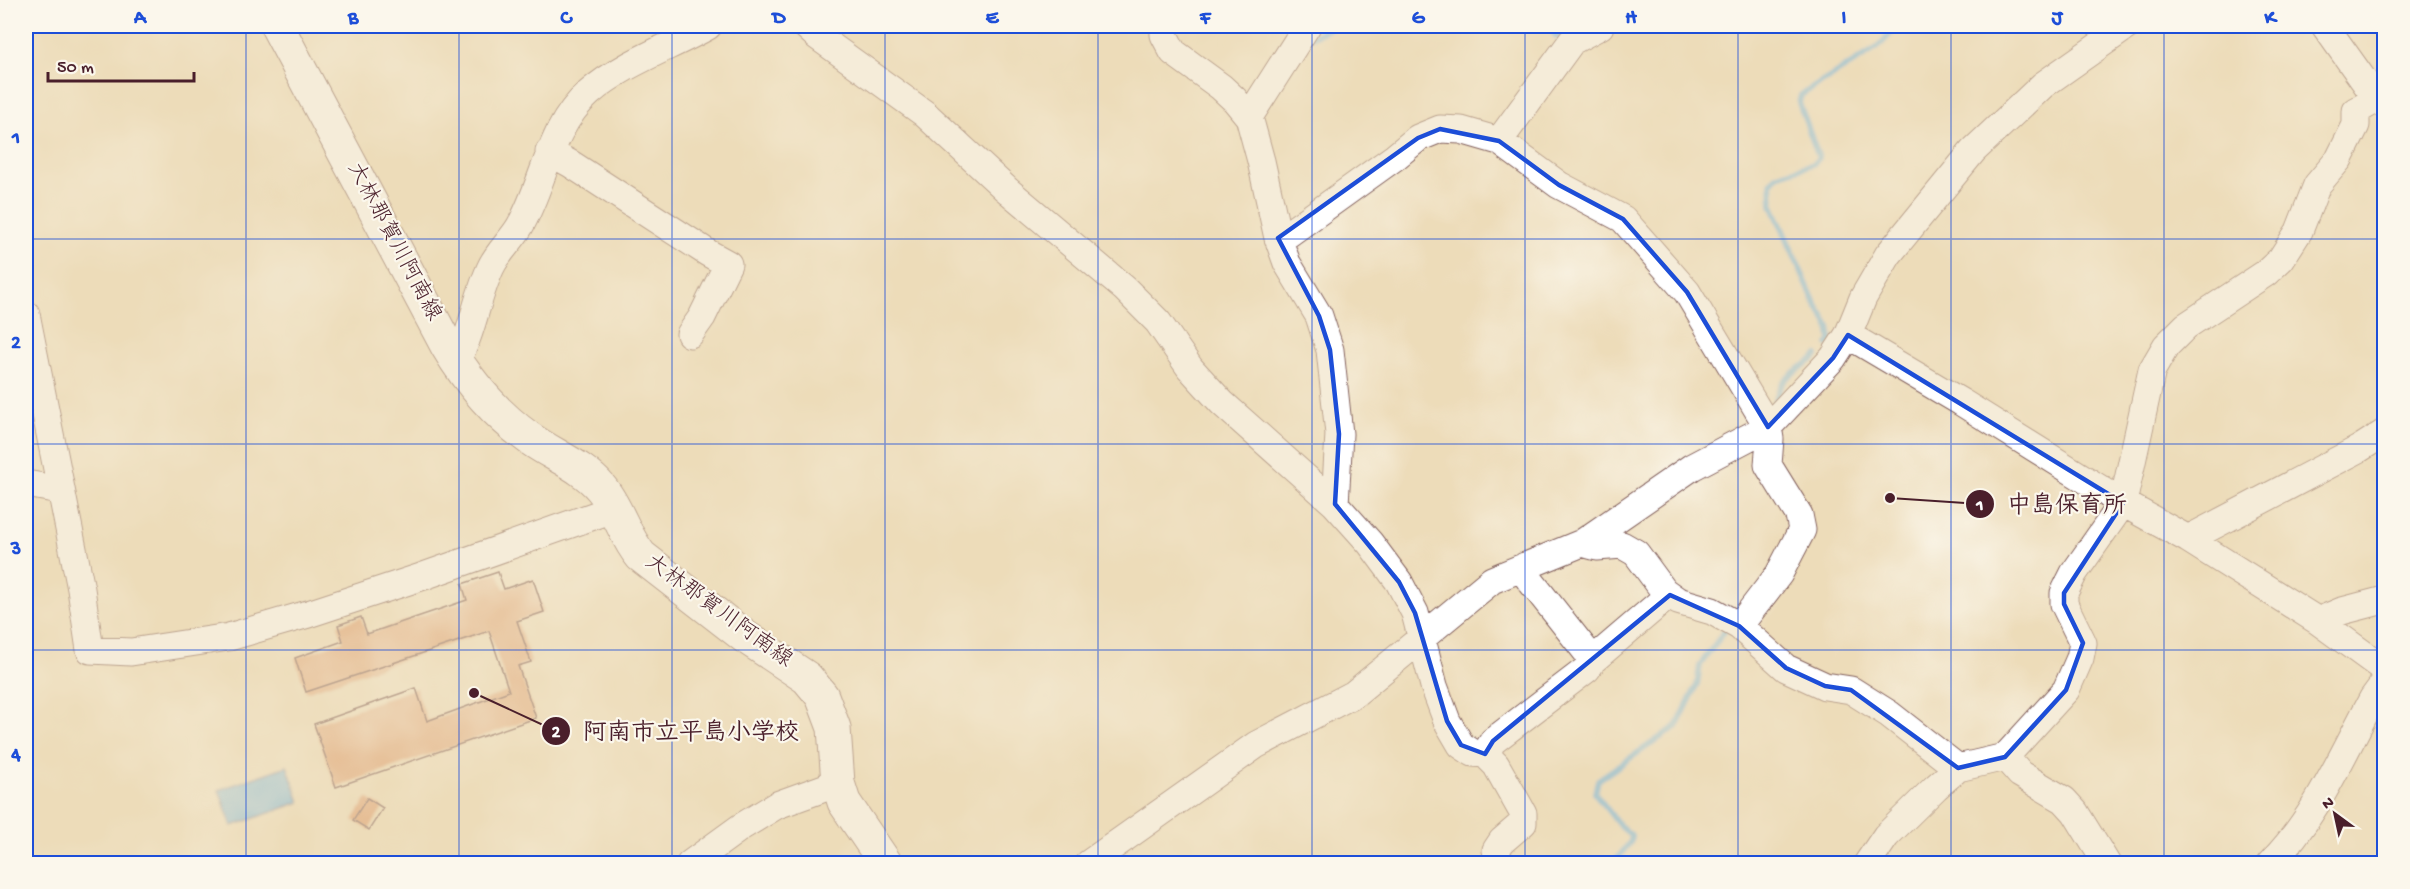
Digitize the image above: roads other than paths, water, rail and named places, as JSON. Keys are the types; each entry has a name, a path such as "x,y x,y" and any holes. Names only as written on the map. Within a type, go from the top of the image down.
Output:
{"main road":[{"name":"大林那賀川阿南線","path":"277,26 456,362 487,404 529,438 583,472 601,488 631,544 641,556 744,636 790,665 815,687 822,696 834,728 838,783 844,802 886,864"}],"street":[{"path":"806,26 925,114 1006,189 1125,289 1158,322 1190,368 1222,404 1335,504 1371,543 1399,582 1415,614 1423,637 1434,686 1447,721 1461,745 1473,753 1489,748 1587,669 1593,660 1669,595"},
{"path":"1164,26 1164,35 1173,52 1221,87 1249,117 1282,236 1287,263 1319,316 1330,350 1339,434 1335,504"},
{"path":"1249,117 1307,26"},
{"path":"1499,141 1572,41 1600,26"},
{"path":"1088,864 1256,745 1354,694 1492,580 1582,543 1692,467 1768,427 1833,358 1848,335 1863,298 1888,255 1973,151 2043,85 2127,26"},
{"path":"1868,864 1886,836 1958,768 2005,757 2066,690 2080,658 2083,643 2064,604 2064,593 2074,573 2123,503 2152,370 2166,345 2186,326 2266,273 2281,259 2299,231 2318,185 2339,159 2356,125 2356,111 2381,97 2325,26"},
{"path":"456,362 465,347 476,305 492,265 519,227 538,191 549,152 565,122 588,94 614,75 702,27"},
{"path":"1282,236 1395,157 1418,138 1440,129 1461,130 1499,141 1559,185 1623,219 1687,292 1768,427 1770,439 1767,465 1799,515 1802,530 1779,574 1739,626"},
{"path":"549,152 728,264 702,317 690,334"},
{"path":"26,314 81,589 90,650 131,652 228,637 308,614 613,509"},
{"path":"1848,335 2123,503 2187,539 2318,621 2385,669"},
{"path":"2187,539 2359,449 2385,433"},
{"path":"26,484 60,490"},
{"path":"1582,543 1597,548 1622,545 1636,553 1669,595 1678,601 1712,610 1739,626 1786,668 1825,686 1851,690 1889,714 1958,768"},
{"path":"1525,566 1529,579 1593,660"},
{"path":"2318,621 2342,611 2385,600"},
{"path":"2270,864 2285,849 2307,819 2373,699 2385,683"},
{"path":"1489,748 1523,813 1523,823 1496,850 1500,864"},
{"path":"2005,757 2020,774 2064,800 2075,812 2107,864"},
{"path":"690,864 741,826 777,805 838,783"}],"water":[{"path":"287,766 300,802 232,826 219,790"}],"waterway":[{"path":"1312,37 1334,26"},
{"path":"1548,26 1557,37 1565,33"},
{"path":"1828,344 1831,341 1829,326 1814,301 1772,205 1771,183 1777,175 1813,164 1819,158 1799,103 1801,95 1877,48 1898,26"},
{"path":"1773,407 1785,380 1817,356"},
{"path":"1613,864 1631,841 1631,835 1619,825 1595,793 1598,780 1677,726 1697,685 1700,665 1726,629"}],"place":[{"name":"中島保育所","path":"1890,498"},
{"name":"阿南市立平島小学校","path":"474,693"}]}
